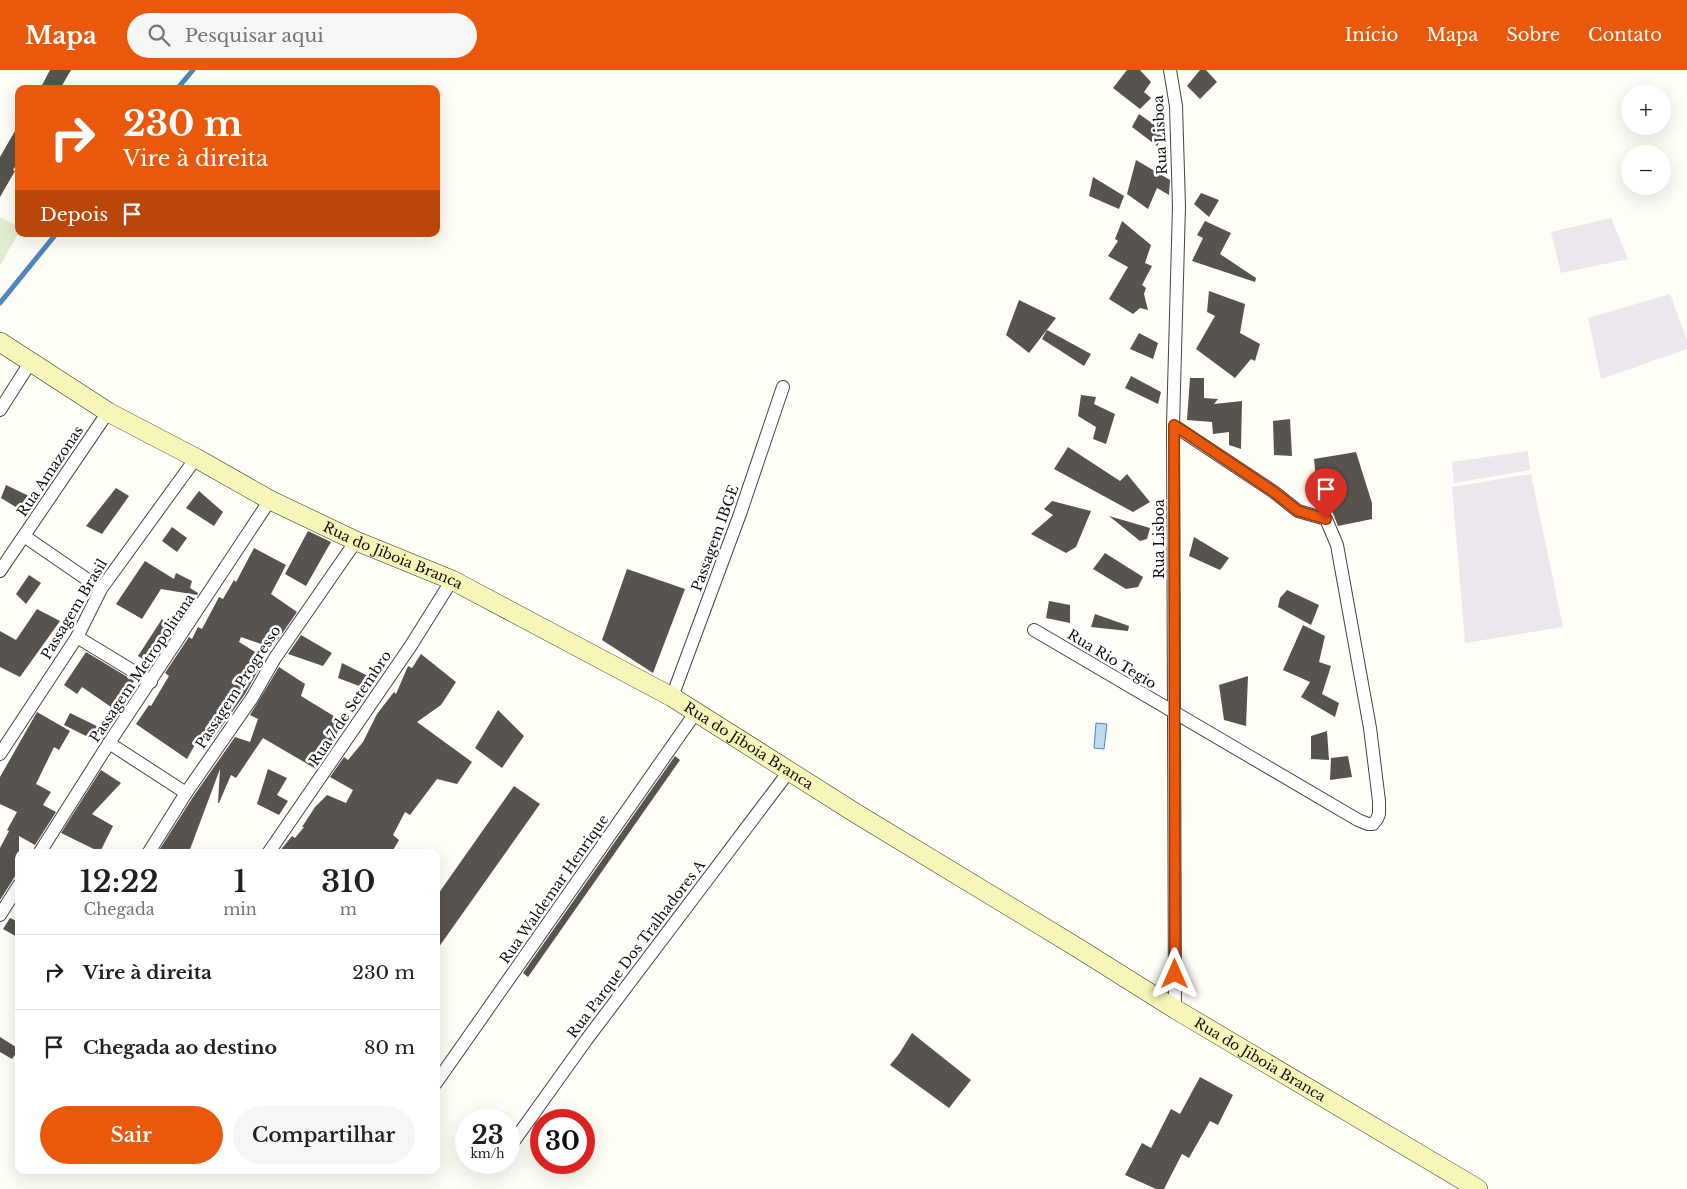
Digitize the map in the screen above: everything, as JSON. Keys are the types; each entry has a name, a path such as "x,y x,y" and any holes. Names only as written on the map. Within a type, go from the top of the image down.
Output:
{"main road":[{"name":"Rua do Jiboia Branca","path":"1,342 108,412 196,458 270,500 356,541 452,580 672,697 857,814 1175,1009 1478,1189"}],"street":[{"name":"Rua Lisboa","path":"1170,70 1176,106 1179,206 1174,425 1175,1009"},
{"path":"0,410 30,362"},
{"name":"Passagem IBGE","path":"672,697 740,514 783,387"},
{"name":"Rua Amazonas","path":"0,570 108,412"},
{"name":"Rua Rio Tegio","path":"1034,630 1358,820 1373,824 1377,819 1379,801 1370,728 1337,545 1326,519 1298,511 1274,492 1174,425"},
{"name":"Passagem Brasil","path":"0,754 77,637 101,589 196,458"},
{"name":"Passagem Metropolitana","path":"42,849 109,743 270,500"},
{"path":"24,536 101,589"},
{"name":"Passagem Progresso","path":"151,849 186,793 252,698 275,658 356,541"},
{"name":"Rua 7 de Setembro","path":"271,849 410,647 452,580"},
{"path":"77,637 151,682"},
{"name":"Rua Waldemar Henrique","path":"440,1078 696,712"},
{"path":"109,743 186,793"},
{"name":"Rua Parque Dos Tralhadores A","path":"520,1133 587,1039 790,770"},
{"path":"0,915 15,891"}],"shaded area":[{"path":"1611,218 1628,259 1561,273 1551,232"},
{"path":"1670,294 1687,340 1687,349 1601,379 1588,318"},
{"path":"1528,451 1530,470 1454,483 1452,462"},
{"path":"1531,474 1563,627 1465,643 1452,487"}],"green space":[{"path":"0,217 15,225 16,237 0,266"}],"water":[{"path":"1096,723 1107,724 1104,749 1094,748"}],"building":[{"path":"50,70 71,70 62,85 42,85"},
{"path":"1127,70 1140,70 1151,82 1144,92 1151,98 1140,109 1113,88"},
{"path":"1200,70 1206,70 1217,82 1200,99 1187,86"},
{"path":"1139,114 1166,133 1157,146 1132,127"},
{"path":"15,131 15,167 13,170 15,171 0,197 0,157"},
{"path":"1136,160 1170,180 1169,195 1157,188 1148,209 1127,194"},
{"path":"1093,177 1124,196 1119,209 1089,196"},
{"path":"1201,193 1219,200 1209,217 1194,204"},
{"path":"1122,221 1151,245 1145,263 1152,266 1142,285 1146,288 1144,294 1148,310 1140,308 1133,314 1109,299 1128,267 1108,256 1118,241 1115,239"},
{"path":"1205,221 1231,233 1220,254 1256,278 1255,282 1192,261 1203,238 1197,235"},
{"path":"1209,291 1245,304 1240,333 1260,344 1255,361 1251,359 1235,378 1196,349 1215,316 1207,312"},
{"path":"1019,300 1056,318 1029,353 1006,335"},
{"path":"1047,330 1091,354 1084,366 1042,339"},
{"path":"1139,333 1158,343 1153,359 1130,349"},
{"path":"1131,376 1161,392 1158,404 1125,388"},
{"path":"1190,378 1204,378 1204,398 1218,399 1214,404 1242,401 1241,449 1229,445 1229,432 1213,434 1212,422 1187,420"},
{"path":"1081,395 1096,397 1094,404 1115,414 1106,444 1093,439 1096,427 1078,416"},
{"path":"1290,419 1292,456 1274,455 1273,421"},
{"path":"1068,447 1120,481 1127,474 1150,502 1133,512 1054,469"},
{"path":"1356,452 1372,503 1372,519 1338,526 1323,488 1317,490 1314,459"},
{"path":"6,485 31,497 24,512 1,498"},
{"path":"116,488 129,496 102,534 86,526"},
{"path":"199,491 223,512 214,526 186,508"},
{"path":"1052,501 1091,511 1076,547 1066,553 1031,534 1053,515 1044,509"},
{"path":"1109,516 1150,528 1147,539 1140,541"},
{"path":"172,527 187,538 177,552 162,541"},
{"path":"308,531 331,542 306,586 285,574"},
{"path":"1194,537 1229,558 1220,570 1189,556"},
{"path":"254,548 286,565 271,594 297,612 272,648 241,637 239,642 265,658 245,694 213,739 202,732 187,759 136,724 149,705 151,706 169,676 165,673 189,637 192,639 198,627 202,629 219,597 223,599 234,580 236,582"},
{"path":"1105,553 1143,577 1138,587 1126,589 1093,569"},
{"path":"145,561 174,579 176,573 192,581 190,588 198,593 197,595 161,589 142,619 116,604"},
{"path":"627,569 685,589 653,673 602,640"},
{"path":"29,575 41,583 26,604 16,594"},
{"path":"1287,590 1319,605 1311,625 1278,607 1280,598"},
{"path":"1049,601 1070,605 1070,623 1046,618"},
{"path":"37,609 60,621 20,677 0,667 0,631 16,640"},
{"path":"1095,614 1129,626 1128,631 1091,627"},
{"path":"162,619 175,628 151,664 138,656"},
{"path":"1303,625 1325,636 1319,662 1331,666 1322,694 1339,703 1335,717 1301,697 1310,682 1283,670"},
{"path":"301,635 332,653 323,666 288,654"},
{"path":"86,652 134,681 114,709 82,687 77,694 64,685"},
{"path":"421,654 456,682 441,705 417,722 472,762 457,784 437,779 410,815 405,812 393,835 399,840 394,849 281,849 292,836 295,838 304,827 302,827 315,807 327,795 346,803 353,790 330,777 344,757 348,760 363,742 377,714 394,692 396,694 408,666 412,668"},
{"path":"342,663 374,679 367,689 338,678"},
{"path":"279,667 305,684 301,696 342,721 331,748 316,769 263,738 236,778 231,775 218,803 220,769 190,849 160,849 235,737 250,742 258,719 250,715"},
{"path":"1248,676 1246,726 1224,720 1219,685"},
{"path":"498,710 524,736 502,768 475,748"},
{"path":"37,712 70,731 59,750 54,747 36,784 51,792 43,805 56,812 35,845 19,836 19,849 15,849 15,876 0,900 0,848 17,812 0,804 0,777"},
{"path":"70,713 107,731 100,743 64,725"},
{"path":"1327,731 1329,760 1311,759 1311,736"},
{"path":"675,756 680,760 528,977 523,973"},
{"path":"1348,756 1352,777 1330,780 1331,758"},
{"path":"268,769 287,778 277,795 288,801 279,815 257,804"},
{"path":"101,770 121,783 92,814 113,826 102,849 94,849 61,833"},
{"path":"514,786 540,804 440,945 440,891"},
{"path":"10,918 15,920 15,936 3,929"},
{"path":"912,1033 971,1080 949,1108 890,1065"},
{"path":"0,1037 15,1046 15,1055 12,1059 0,1052"},
{"path":"1200,1077 1233,1095 1218,1125 1210,1121 1189,1158 1182,1154 1164,1189 1156,1189 1125,1175 1142,1143 1151,1148 1171,1109 1180,1114"}],"waterway":[{"path":"180,85 193,70"},
{"path":"0,303 54,237"}],"route":[{"path":"1175,974 1174,425 1274,492 1298,511 1326,519"}]}
